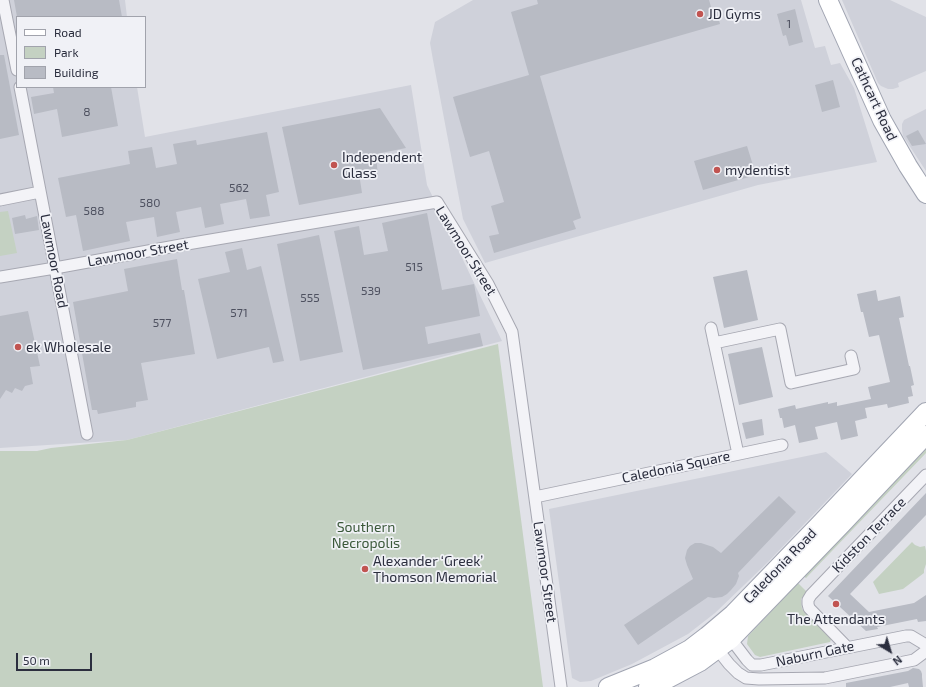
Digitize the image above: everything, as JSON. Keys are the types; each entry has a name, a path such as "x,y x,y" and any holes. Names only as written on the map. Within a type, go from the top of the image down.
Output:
{"main road":[{"name":"Cathcart Road","path":"828,0 882,120 926,194"},
{"name":"Caledonia Road","path":"608,687 655,668 690,649 719,637 733,614 926,412"},
{"name":"Caledonia Road","path":"648,687 662,682 694,665 719,637 842,524 926,435"}],"street":[{"path":"4,0 16,65"},
{"name":"Lawmoor Road","path":"20,88 87,434"},
{"path":"0,200 40,192"},
{"name":"Lawmoor Street","path":"0,277 437,202 488,284 512,332 561,687"},
{"name":"Caledonia Square","path":"535,497 738,454 711,328"},
{"path":"714,343 780,329 791,383 854,369 852,356"},
{"path":"738,454 782,445"},
{"name":"Kidston Terrace","path":"847,647 809,608 808,600 811,595 926,475"},
{"name":"Naburn Gate","path":"719,637 752,665 761,665 906,636 911,636 926,645"},
{"name":"Naburn Gate","path":"719,637 729,664 738,673 746,678 807,683 914,660 926,651"}],"shaded area":[{"path":"0,0 125,0 127,16 16,16 16,88 137,88 145,137 411,85 427,185 502,341 127,440 0,448"},
{"path":"473,0 801,0 815,48 825,46 831,65 840,63 854,88 877,162 758,185 485,263 463,219 430,43 435,22"},
{"path":"842,0 890,0 926,17 926,71 898,83 899,87 893,89 888,89 881,86 878,83"},
{"path":"926,109 926,171 903,136 902,124 904,120"},
{"path":"826,452 852,474 768,562 715,613 688,634 632,664 591,681 580,682 572,678 549,509"}],"green space":[{"path":"8,211 17,253 0,256 0,212"},
{"name":"Southern Necropolis","path":"498,344 543,687 0,687 0,451 37,451 51,448 127,440"},
{"path":"926,447 926,453 806,578 802,575"},
{"path":"912,542 920,547 925,546 926,564 924,573 903,589 879,594 873,582"},
{"path":"798,583 807,592 801,599 802,609 832,637 830,642 760,657 755,655 747,644 748,636"}],"building":[{"path":"14,0 119,0 122,16 17,16"},
{"path":"537,0 709,0 714,17 718,17 720,24 540,76 581,218 573,221 576,229 494,253 489,236 499,234 491,206 504,202 489,151 470,157 453,97 529,75 511,12 538,4"},
{"path":"795,9 803,42 789,46 786,35 783,36 777,14"},
{"path":"0,55 4,55 19,135 0,139"},
{"path":"833,80 840,107 822,112 815,85"},
{"path":"53,88 111,88 118,126 62,137 57,109 34,114 31,97 54,93"},
{"name":"Independent Glass","path":"380,108 406,148 376,154 378,177 360,180 362,193 299,205 282,127"},
{"path":"918,130 926,144 912,146 906,136"},
{"path":"267,132 279,192 266,195 270,216 250,219 246,199 220,204 224,224 205,228 201,207 176,212 180,232 157,237 154,217 126,222 130,241 83,251 76,215 66,217 58,178 130,164 128,151 152,147 156,168 177,164 173,144 196,140 197,145"},
{"path":"747,146 756,175 703,190 694,161"},
{"path":"427,213 442,290 474,284 480,316 425,327 428,344 480,333 483,346 363,370 334,231 359,226 364,255 388,251 382,223"},
{"path":"25,215 26,219 37,216 39,230 15,234 12,218"},
{"path":"319,235 343,352 300,361 277,244"},
{"path":"242,248 247,270 261,266 284,361 273,363 269,347 217,359 198,279 230,272 225,252"},
{"path":"177,259 195,354 141,363 148,400 136,402 136,407 98,414 97,410 92,410 73,302 128,291 124,269"},
{"path":"747,270 758,320 724,328 713,277"},
{"path":"876,290 878,301 900,296 904,317 899,318 914,385 911,386 913,396 908,397 909,403 888,408 887,404 865,408 867,418 855,421 858,436 841,440 837,422 815,427 818,439 799,443 795,425 784,428 778,409 795,405 796,409 828,402 828,404 837,402 837,406 871,399 868,387 890,382 879,335 869,337 857,294"},
{"name":"ek Wholesale","path":"28,311 40,366 30,367 33,384 25,386 22,391 15,388 12,393 6,390 0,399 0,316"},
{"path":"762,347 773,397 739,405 728,354"},
{"path":"762,419 764,435 746,439 742,423"},
{"path":"926,493 926,515 850,594 869,612 914,603 926,595 926,621 918,622 917,619 877,627 878,629 866,631 828,596"},
{"path":"779,496 796,512 738,573 739,576 736,584 731,590 722,597 708,597 638,645 624,625 693,579 685,558 687,550 690,546 695,543 701,543 713,547 721,553"},
{"path":"913,668 921,671 923,687 909,687 908,683 890,687 846,687 846,683 908,671"}],"place":[{"name":"JD Gyms","path":"700,14"},
{"name":"Independent Glass","path":"334,165"},
{"name":"mydentist","path":"717,170"},
{"name":"ek Wholesale","path":"18,347"},
{"name":"Alexander ‘Greek’ Thomson Memorial","path":"365,569"},
{"name":"The Attendants","path":"836,604"}]}
